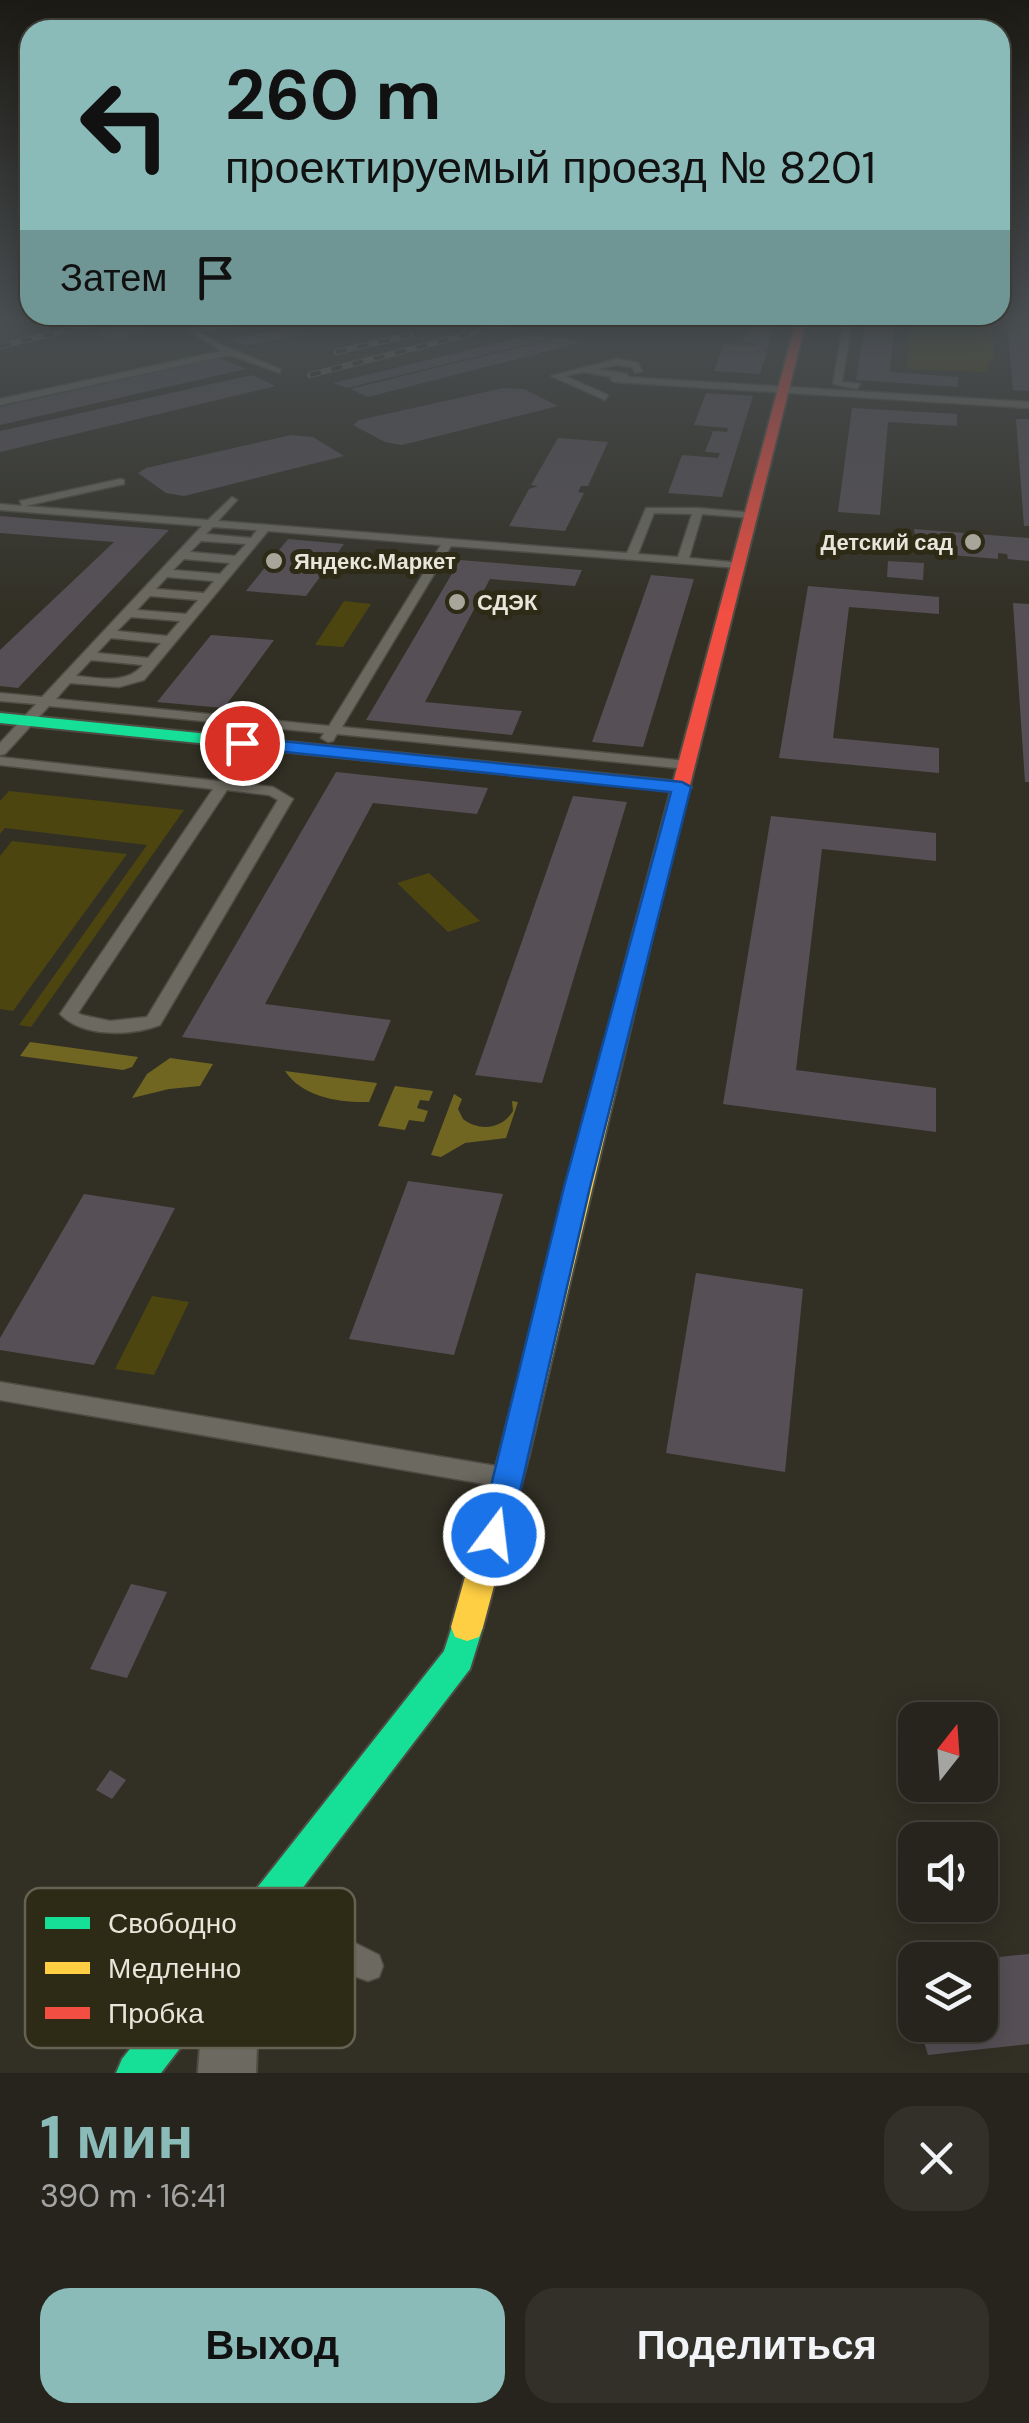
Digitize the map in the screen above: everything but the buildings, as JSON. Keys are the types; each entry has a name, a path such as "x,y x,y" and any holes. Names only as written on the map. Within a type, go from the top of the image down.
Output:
{"street":[{"path":"282,1888 458,1658 510,1478 577,1187 776,418"},
{"path":"0,718 320,751 685,776"},
{"path":"136,2073 156,2048"},
{"path":"227,2073 228,2048"}],"lane":[{"path":"2,507 120,482"},
{"path":"0,751 232,500"},
{"path":"2,507 738,566"},
{"path":"631,557 650,510 751,515"},
{"path":"682,561 698,511"},
{"path":"66,679 125,683 139,677 266,528"},
{"path":"197,537 254,542"},
{"path":"320,751 448,542"},
{"path":"180,555 238,560"},
{"path":"164,573 223,578"},
{"path":"146,592 207,598"},
{"path":"127,613 189,618"},
{"path":"107,634 171,640"},
{"path":"87,656 152,662"},
{"path":"0,697 334,730 685,776"},
{"path":"0,761 274,790 284,796 286,803 154,1021 134,1029 73,1020 70,1010 223,785"},
{"path":"0,1391 510,1478"},
{"path":"355,1959 368,1966"}],"shaded area":[{"path":"344,601 371,604 343,647 315,645"},
{"path":"9,791 184,810 31,1027 19,1025 147,845 5,828 0,834 0,801"},
{"path":"12,841 127,854 13,1011 0,1009 0,856"},
{"path":"429,873 480,921 448,932 397,883"},
{"path":"30,1042 138,1057 132,1067 123,1070 20,1056"},
{"path":"170,1058 213,1064 200,1086 132,1098 147,1074"},
{"path":"285,1071 377,1083 369,1102 346,1101 311,1092"},
{"path":"395,1086 433,1091 429,1101 420,1100 417,1108 428,1111 424,1122 409,1120 405,1130 378,1126"},
{"path":"454,1094 462,1099 458,1109 463,1119 483,1127 503,1122 513,1111 512,1101 518,1102 506,1138 465,1143 441,1157 431,1155"},
{"path":"152,1296 189,1302 154,1375 115,1369"}],"traffic: fast":[{"path":"0,718 526,771"},
{"path":"280,1888 458,1658 467,1627"},
{"path":"136,2073 155,2048"}],"traffic: slow":[{"path":"526,771 682,787"},
{"path":"467,1627 514,1455 642,937"}],"traffic: jam":[{"path":"642,937 776,418"}],"place":[{"name":"Детский сад","path":"973,542"},
{"name":"Яндекс.Маркет","path":"274,561"},
{"name":"СДЭК","path":"457,602"}],"route":[{"path":"242,743 682,787 577,1187 494,1535"}]}
